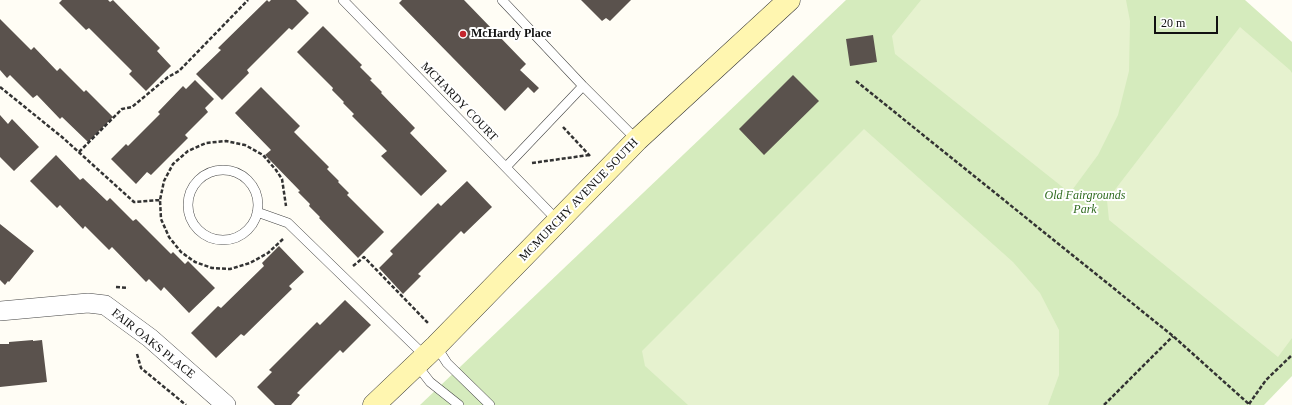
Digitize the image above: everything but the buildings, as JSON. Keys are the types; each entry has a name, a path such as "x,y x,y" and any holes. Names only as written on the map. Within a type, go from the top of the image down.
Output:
{"street":[{"name":"MCMURCHY AVENUE SOUTH","path":"374,405 426,355 637,140 789,0"},
{"name":"FAIR OAKS PLACE","path":"0,311 88,303 105,305 150,338 226,405"}],"lane":[{"name":"MCHARDY COURT","path":"343,0 558,221"},
{"path":"502,0 583,86 637,140"},
{"path":"506,167 583,86"},
{"path":"223,170 236,172 247,180 255,192 258,205 257,212 255,219 247,230 236,238 223,241 209,238 198,230 190,219 187,205 190,192 198,180 209,172 223,170"},
{"path":"257,212 288,223 426,355 447,363 490,405"},
{"path":"426,355 430,382 459,405"}],"path":[{"path":"79,152 122,109 132,107 168,77 179,71 248,0"},
{"path":"856,81 1173,336 1249,405 1266,380 1292,355"},
{"path":"0,87 62,137 134,202 160,200"},
{"path":"553,117 593,158"},
{"path":"506,167 589,155"},
{"path":"1104,405 1173,336"},
{"path":"132,350 137,354 141,368 186,405"}],"green space":[{"name":"Old Fairgrounds Park","path":"846,0 1245,0 1292,42 1292,376 1264,405 420,405"},
{"path":"921,0 1126,0 1130,21 1129,71 1118,115 1098,155 1070,193 895,54 892,36"},
{"path":"1240,27 1292,73 1292,338 1278,357 1109,220 1107,200"},
{"path":"864,129 1013,262 1040,293 1059,330 1059,375 1048,405 688,405 645,366 642,351"}],"place":[{"name":"McHardy Place","path":"463,34"}]}
